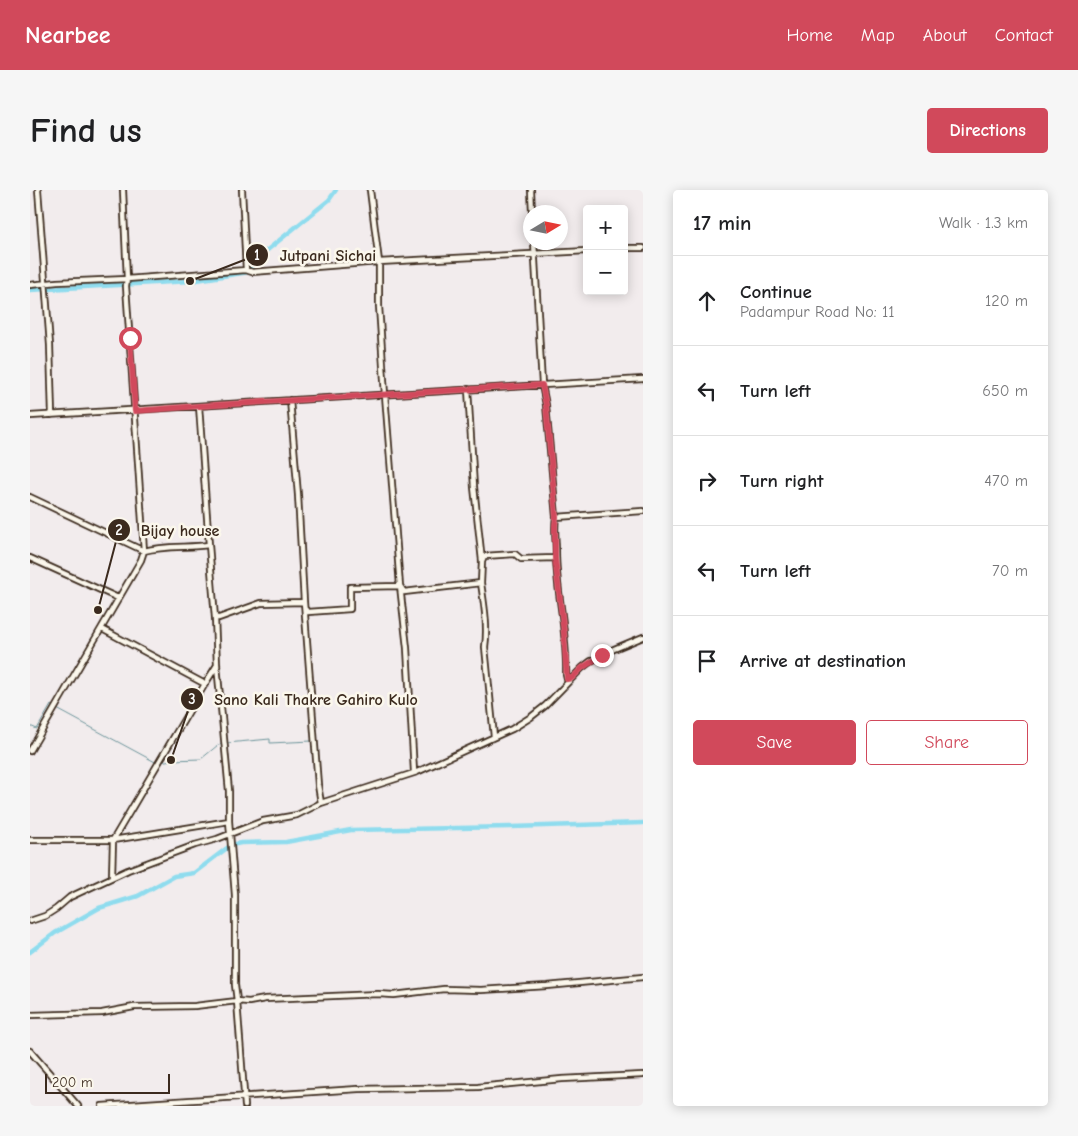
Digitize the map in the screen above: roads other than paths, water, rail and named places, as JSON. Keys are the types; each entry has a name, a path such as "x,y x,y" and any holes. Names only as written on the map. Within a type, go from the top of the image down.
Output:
{"street":[{"path":"38,190 50,346 52,415"},
{"path":"30,751 102,629 141,560 144,551 126,286 123,190"},
{"path":"242,190 246,270"},
{"path":"370,190 379,262 379,306 385,394 400,586 407,648 414,772"},
{"path":"531,190 532,205"},
{"path":"628,248 643,248"},
{"path":"535,250 542,385 546,405 556,517 555,558 564,633 567,679 572,678"},
{"path":"30,285 246,270 252,272 379,262 583,251"},
{"path":"30,416 643,379"},
{"path":"468,389 494,737"},
{"path":"290,400 318,785 321,803"},
{"path":"199,406 217,665 229,791 230,841 236,895 236,986 245,1106"},
{"path":"30,497 144,551 209,544"},
{"path":"556,517 643,510"},
{"path":"482,561 484,556 515,554 521,559 555,558"},
{"path":"30,558 118,598"},
{"path":"400,586 404,592 481,583"},
{"path":"306,610 308,612 350,609 350,587 400,586"},
{"path":"215,618 260,602 304,602"},
{"path":"102,629 205,684"},
{"path":"30,921 56,910 70,897 112,876 263,821 297,815 321,803 447,760 532,717 591,661 643,637"},
{"path":"112,876 113,840 217,665"},
{"path":"30,840 113,840 229,821"},
{"path":"30,1015 102,1013 134,1007 195,1006 265,1000 378,994 394,995 444,989 480,990 643,977"},
{"path":"30,1051 78,1106"},
{"path":"102,1106 358,1089 478,1087 562,1079 643,1075"}],"waterway":[{"path":"30,290 190,281 249,272 255,260 329,200 336,190"},
{"path":"30,726 37,729 51,705 54,707"},
{"path":"57,709 157,763"},
{"path":"227,743 270,739 270,743 312,741"},
{"path":"161,762 201,759 218,745 223,744"},
{"path":"30,952 55,933 99,908 138,896 174,876 194,873 231,845 286,842 351,830 643,823"}],"place":[{"name":"Jutpani Sichai","path":"190,281"},
{"name":"Bijay house","path":"98,610"},
{"name":"Sano Kali Thakre Gahiro Kulo","path":"171,760"}]}
